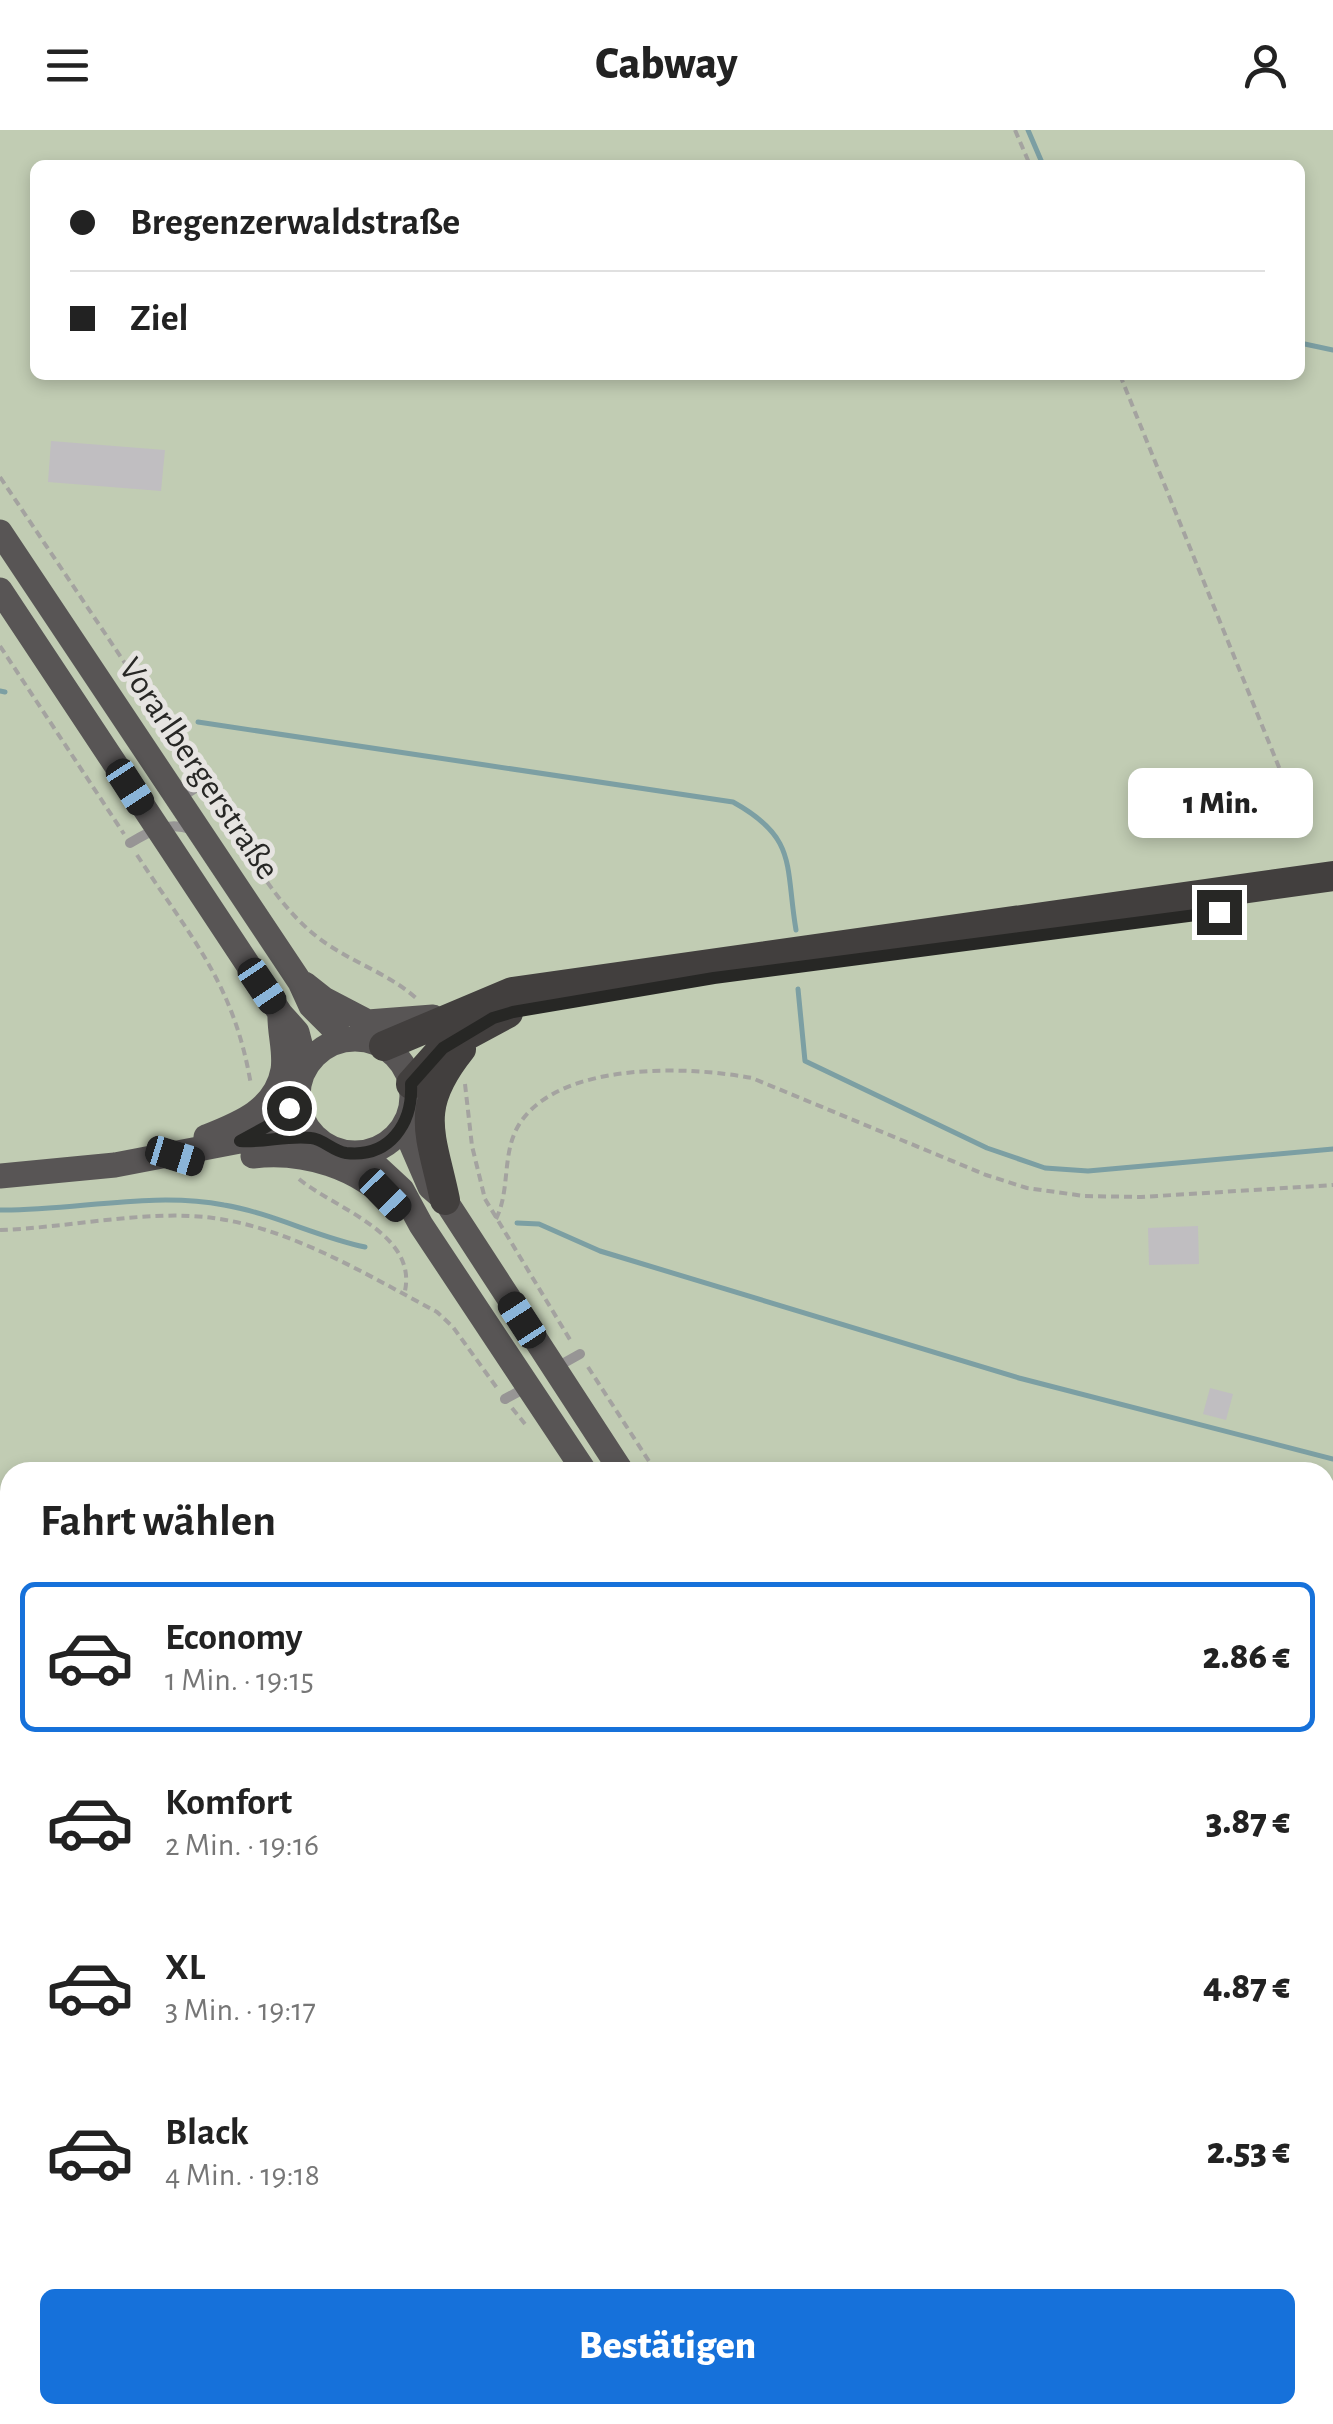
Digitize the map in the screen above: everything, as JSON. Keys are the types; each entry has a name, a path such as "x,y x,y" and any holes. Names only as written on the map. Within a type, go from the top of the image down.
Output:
{"highway":[{"path":"384,1046 438,1012 512,992 1333,876"},
{"path":"411,1084 443,1048 493,1018 568,1000 1333,896"},
{"path":"445,1200 428,1139 430,1101 459,1052 493,1018"}],"main road":[{"name":"Vorarlbergerstraße","path":"0,532 300,982 310,1006 344,1039"},
{"name":"Vorarlbergerstraße","path":"0,590 280,1013 297,1032 306,1067"},
{"path":"300,982 324,1000 368,1022 438,1012"},
{"path":"175,1156 249,1118 269,1100 283,1070 280,1013"},
{"path":"0,1176 175,1156 240,1141 315,1138 344,1152 362,1153 395,1138 404,1127 412,1102 411,1084 396,1056 384,1046 358,1038 344,1039 323,1047 306,1067 297,1093 282,1116 240,1141"},
{"path":"297,1093 301,1117 315,1138"},
{"path":"404,1127 430,1187 445,1200 615,1462"},
{"path":"362,1153 413,1204 421,1225 481,1315 517,1392 577,1462"},
{"path":"175,1156 200,1163 265,1155 306,1157 355,1174 421,1225"},
{"path":"481,1315 507,1325 535,1366 554,1369"}],"lane":[{"path":"178,799 204,782"},
{"path":"130,843 156,828 178,825 201,833"},
{"path":"554,1369 580,1354"}],"path":[{"path":"1015,130 1028,160"},
{"path":"1122,380 1289,792"},
{"path":"0,477 296,917 332,948 400,984 438,1012"},
{"path":"0,646 223,985 246,1056 254,1099"},
{"path":"496,1219 503,1205 513,1139 529,1112 576,1086 662,1069 717,1071 752,1078 986,1175 1027,1188 1084,1196 1142,1197 1333,1186"},
{"path":"463,1072 478,1178 496,1219 650,1462"},
{"path":"292,1173 388,1238 402,1262 406,1276 404,1294"},
{"path":"0,1230 176,1216 214,1218 280,1235 437,1312 517,1392 526,1425"}],"green space":[{"path":"0,130 1333,130 1333,1462 0,1462"}],"building":[{"path":"51,441 165,450 161,491 48,482"},
{"path":"1198,1226 1199,1264 1149,1265 1148,1228"},
{"path":"1210,1388 1233,1394 1226,1420 1203,1414"}],"waterway":[{"path":"1028,130 1041,160"},
{"path":"1305,344 1333,350"},
{"path":"0,691 5,692"},
{"path":"198,722 733,802 754,815 779,841 788,870 796,930"},
{"path":"798,989 805,1061 987,1148 1045,1168 1088,1171 1333,1149"},
{"path":"0,1210 196,1201 242,1209 365,1247"},
{"path":"517,1223 539,1224 600,1251 1019,1378 1333,1459"}],"route":[{"path":"289,1108 273,1123 240,1141 315,1138 328,1147 362,1153 395,1138 404,1127 412,1102 411,1084 432,1058 467,1032 513,1012 714,978 1219,912"}]}
